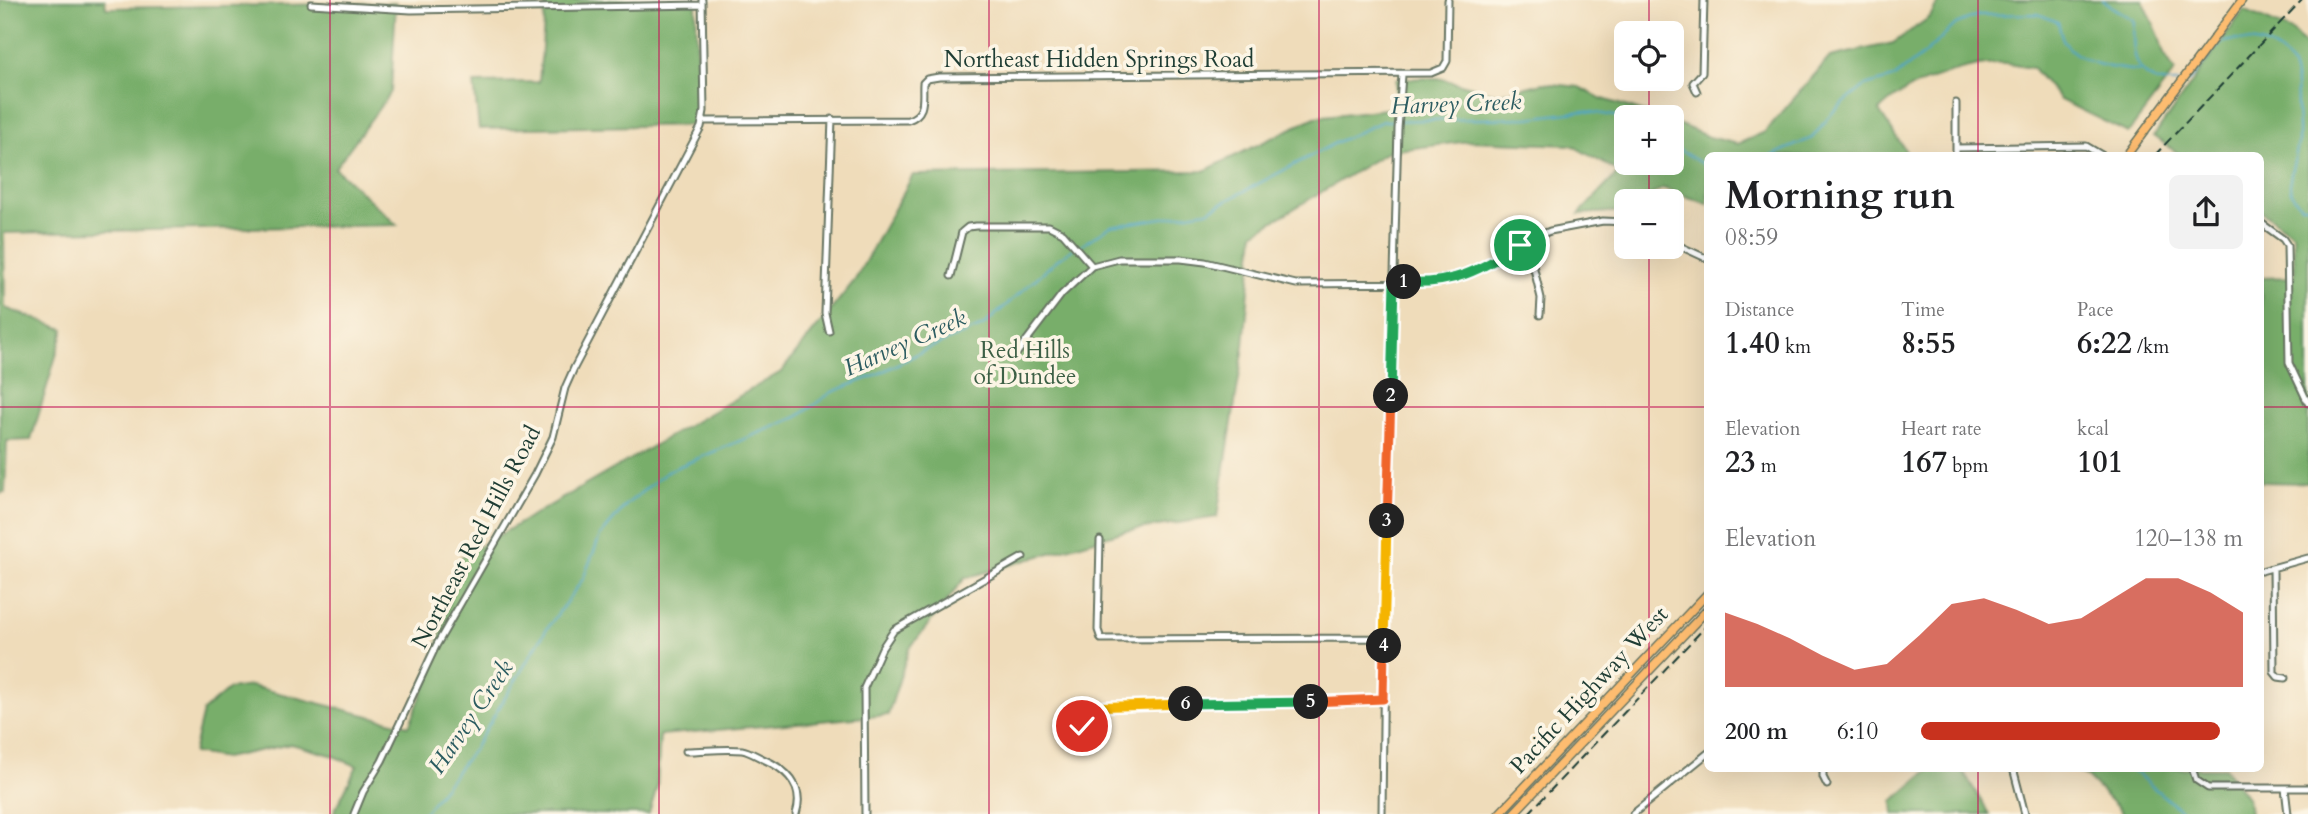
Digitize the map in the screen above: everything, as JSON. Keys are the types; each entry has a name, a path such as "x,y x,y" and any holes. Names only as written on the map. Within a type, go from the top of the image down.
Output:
{"main road":[{"path":"2129,152 2242,0"},
{"name":"Pacific Highway West","path":"1499,814 1704,597"},
{"name":"Pacific Highway West","path":"1513,814 1704,613"}],"street":[{"path":"1382,814 1384,638 1402,75 1438,71 1445,65 1448,55 1448,0"},
{"path":"1697,92 1693,82 1701,77 1702,73 1704,0"},
{"path":"310,4 411,10 702,2"},
{"name":"Northeast Red Hills Road","path":"354,814 436,646 536,474 553,437 570,375 703,121 702,2"},
{"name":"Northeast Hidden Springs Road","path":"703,121 913,119 922,108 923,83 936,77 1402,75"},
{"path":"1956,103 1956,152"},
{"path":"829,331 825,313 832,119"},
{"path":"1956,148 2086,146 2096,152"},
{"path":"1014,357 1055,303 1092,267 1119,259 1181,258 1290,283 1426,282 1454,278 1486,266 1527,240 1563,228 1614,220"},
{"path":"951,276 960,235 968,227 995,225 1049,226 1062,233 1092,267"},
{"path":"2264,225 2287,245 2289,363 2308,403"},
{"path":"1527,240 1541,298 1540,314"},
{"path":"1684,248 1704,257"},
{"path":"1100,540 1098,634 1101,639 1384,638"},
{"path":"865,814 864,688 868,674 887,638 902,625 1023,558"},
{"path":"2264,570 2308,558"},
{"path":"2273,568 2274,672 2278,677 2285,678"},
{"path":"1079,710 1082,723 1080,730 1072,732 1064,728 1063,716 1079,710 1101,706 1383,699"},
{"path":"686,751 743,750 782,768 796,789 796,814"},
{"path":"1633,814 1704,756"},
{"path":"1824,772 1826,785"},
{"path":"2014,772 2025,814"},
{"path":"2193,772 2196,780 2208,788 2308,788"},
{"path":"2285,788 2288,814"}],"green space":[{"path":"0,0 105,0 106,8 396,3 391,92 335,168 397,225 4,233 5,308 64,329 31,440 7,441 5,492 0,493"},
{"path":"546,0 696,0 698,125 479,129 474,83 539,82"},
{"name":"Red Hills of Dundee","path":"1939,0 2143,0 2164,54 2175,71 2128,133 2060,100 2033,68 2000,64 1965,69 1917,85 1879,111 1906,152 1704,152 1704,203 1684,195 1684,189 1614,189 1614,212 1579,214 1616,175 1684,175 1684,126 1709,137 1738,144 1765,132 1830,57 1893,43 1930,17"},
{"path":"2244,10 2292,31 2308,48 2308,483 2264,482 2264,278 2295,277 2293,234 2264,213 2264,152 2176,152 2154,136"},
{"name":"Red Hills of Dundee","path":"1438,78 1498,94 1543,83 1579,87 1622,105 1614,105 1614,169 1571,145 1470,141 1389,151 1254,233 1244,346 1217,517 1125,531 965,578 909,649 888,715 660,735 657,787 649,814 333,814 357,766 331,755 291,744 225,758 193,753 203,711 229,689 251,686 409,726 430,674 461,557 781,372 855,280 913,175 1204,171 1315,117 1395,108 1396,79"},
{"path":"1926,772 1964,772 1989,814 1894,814 1893,801"},
{"path":"2077,772 2228,772 2248,799 2250,814 2122,814 2087,777"}],"waterway":[{"path":"2103,0 2134,21 2135,56 2144,73 2152,79 2178,83"},
{"name":"Harvey Creek","path":"1780,152 1812,138 1833,112 1865,86 1893,78 1956,24 1978,15 2038,14 2058,22 2065,43 2089,61 2141,71"},
{"path":"2187,82 2213,51 2227,41 2260,43 2272,47 2287,58 2296,82 2298,132 2297,151 2290,176 2291,191 2301,206 2308,206"},
{"name":"Harvey Creek","path":"1078,247 1111,226 1207,211 1337,142 1383,121 1528,118 1585,111 1614,116"},
{"name":"Harvey Creek","path":"1684,153 1704,165"},
{"name":"Harvey Creek","path":"423,814 474,749 546,630 583,579 600,536 627,504 668,471 797,417 832,392 874,376 927,349 983,326 1058,259 1073,249"},
{"path":"2135,772 2185,814"}],"railway":[{"path":"2158,152 2302,0"},
{"path":"1528,814 1704,628"}],"route":[{"path":"1082,726 1079,710 1088,707 1383,699 1394,282 1437,281 1468,274 1520,245"}]}
